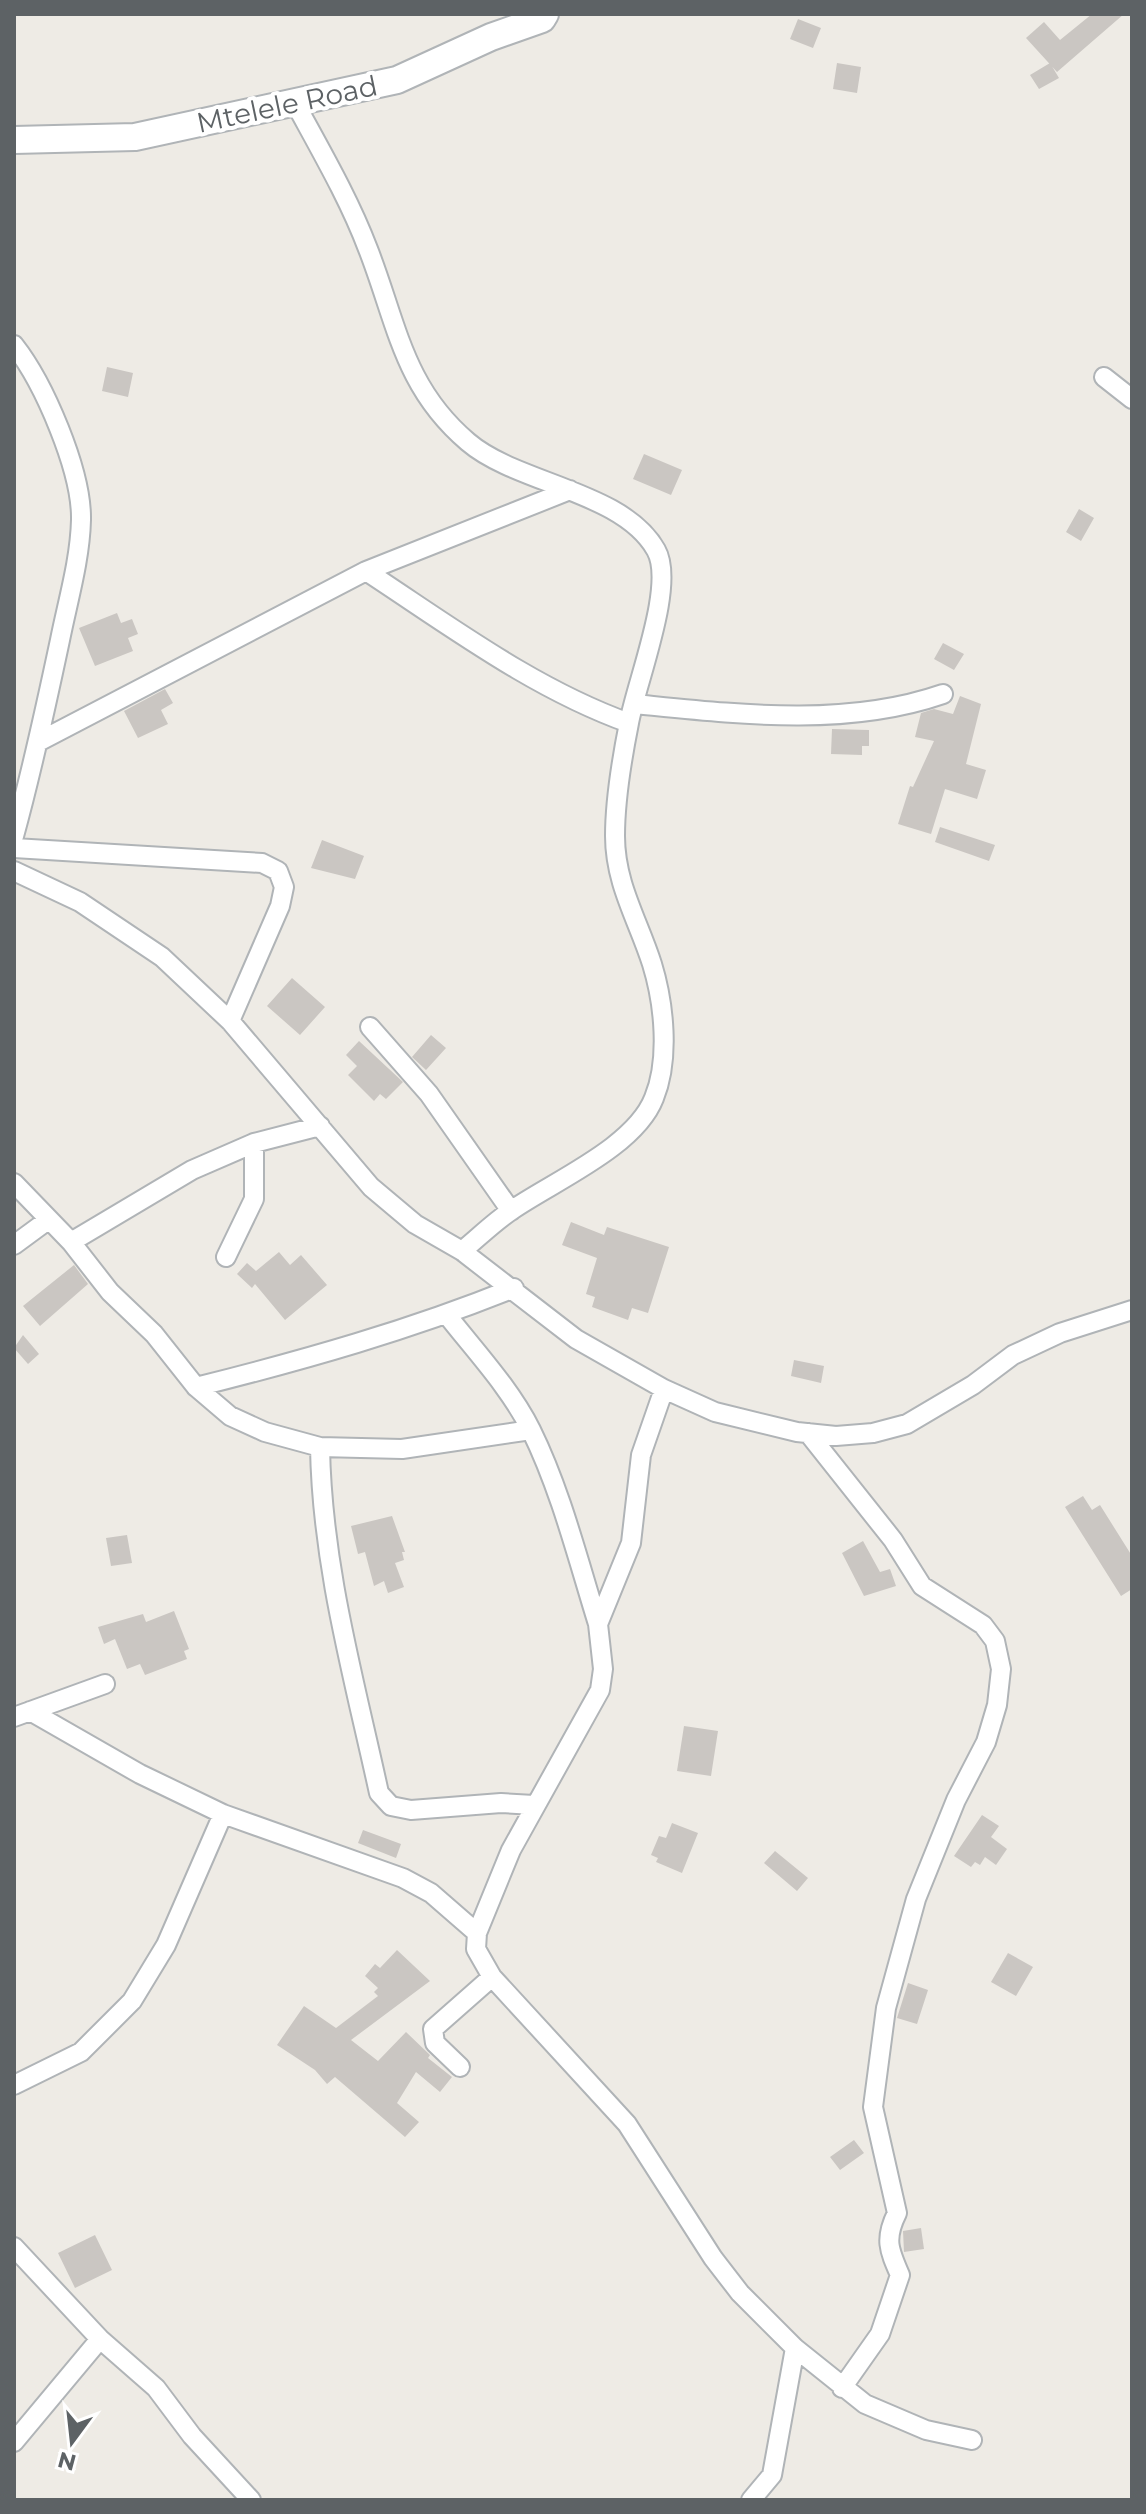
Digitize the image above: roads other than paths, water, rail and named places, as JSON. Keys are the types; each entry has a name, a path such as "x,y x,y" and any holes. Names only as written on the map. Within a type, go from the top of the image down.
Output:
{"street":[{"name":"Mtelele Road","path":"14,140 135,137 397,80 491,37 542,19 545,14"},
{"path":"295,103 368,248 408,368 434,407 468,442 498,463 570,490 638,529 658,552 661,582 658,610 629,723 615,835 619,882 652,965 659,1000 663,1040 656,1095 645,1116 592,1163 511,1211 462,1251"},
{"path":"14,345 39,387 66,450 81,518 76,564 40,741 14,836"},
{"path":"1104,377 1132,399"},
{"path":"40,741 366,571 570,490"},
{"path":"366,571 479,646 569,698 629,723"},
{"path":"634,704 713,712 842,714 886,709 943,694"},
{"path":"14,848 262,863 278,871 284,887 280,906 230,1021"},
{"path":"14,871 80,902 162,957 230,1021 371,1187 415,1224 462,1251 514,1288 576,1339 664,1389 728,1416 808,1433 836,1436 873,1433 907,1424 973,1385 1013,1355 1060,1333 1132,1310"},
{"path":"370,1027 429,1094 511,1211"},
{"path":"71,1242 192,1170 254,1143 320,1126"},
{"path":"226,1257 254,1199 254,1143"},
{"path":"14,1183 71,1242 110,1292 154,1334 196,1387 230,1416 265,1432 320,1447 402,1449 531,1430"},
{"path":"14,1245 48,1220"},
{"path":"196,1387 312,1358 447,1315 514,1288"},
{"path":"447,1315 510,1394 531,1430 569,1532 598,1624 603,1669 600,1690 534,1805 501,1873 477,1933 476,1949 492,1977 627,2124 713,2258 740,2293 795,2348 842,2388 890,2416 926,2430 972,2440"},
{"path":"598,1624 631,1543 641,1455 664,1389"},
{"path":"808,1433 893,1540 922,1586 983,1625 995,1641 1001,1669 997,1705 986,1742 934,1854 893,1979 873,2107 897,2213 888,2232 891,2255 900,2275 880,2334 842,2388"},
{"path":"320,1447 321,1506 333,1591 379,1793 391,1806 411,1810 501,1803 534,1805"},
{"path":"22,1714 105,1684"},
{"path":"22,1714 223,1814 403,1878 431,1893 477,1933"},
{"path":"14,2085 81,2052 132,2001 166,1945 223,1814"},
{"path":"460,2067 435,2043 433,2029 492,1977"},
{"path":"14,2247 100,2339 156,2388 192,2436 251,2500"},
{"path":"14,2442 100,2339"},
{"path":"751,2500 772,2475 795,2348"}]}
